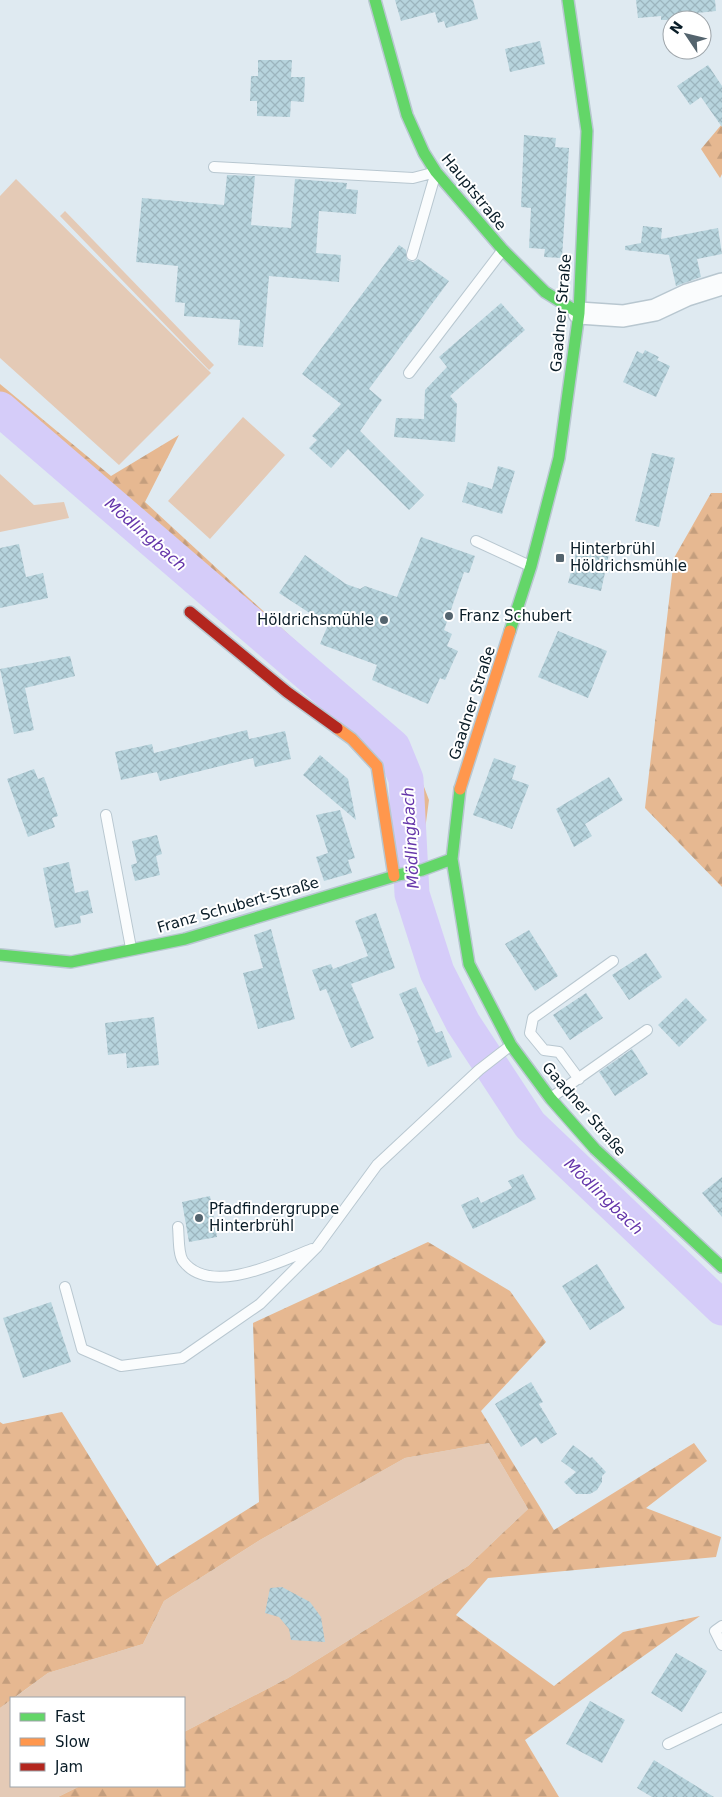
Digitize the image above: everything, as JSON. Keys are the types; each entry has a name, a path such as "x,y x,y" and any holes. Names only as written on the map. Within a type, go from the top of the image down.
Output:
{"main road":[{"name":"Hauptstraße","path":"375,0 407,115 424,153 436,172 502,250 545,292 579,313"},
{"name":"Gaadner Straße","path":"568,0 587,131 579,313 559,458 531,566 461,783 452,859 469,964 511,1045 550,1099 595,1149 722,1268"},
{"path":"190,612 287,692 352,739 377,766 396,875"},
{"name":"Franz Schubert-Straße","path":"0,955 71,962 131,948 185,939 396,875 422,870 452,859"}],"street":[{"path":"579,313 623,316 655,310 688,295 722,284"}],"lane":[{"path":"214,167 413,178 436,172"},
{"path":"412,255 436,172"},
{"path":"409,373 502,250"},
{"path":"476,541 531,566"},
{"path":"106,815 131,948"},
{"path":"579,1078 559,1052 544,1050 530,1033 533,1018 613,961"},
{"path":"550,1099 648,1030"},
{"path":"65,1287 82,1349 120,1366 182,1358 260,1304 317,1247 377,1165 479,1070 511,1045"},
{"path":"178,1227 182,1260 197,1274 221,1277 257,1271 317,1247"},
{"path":"722,1626 715,1631 722,1645"},
{"path":"668,1744 722,1718"}],"shaded area":[{"path":"16,179 211,373 119,465 0,358 0,196"},
{"path":"65,211 214,365 209,370 60,216"},
{"path":"243,417 285,455 210,539 168,501"},
{"path":"0,474 34,505 64,502 69,518 0,532"},
{"path":"489,1443 528,1509 468,1566 288,1678 185,1731 185,1697 15,1697 48,1673 143,1644 164,1601 260,1540 405,1458"},
{"path":"10,1701 10,1787 78,1787 58,1797 0,1797 0,1708"}],"green space":[{"path":"722,124 722,174 720,178 701,149"},
{"path":"0,384 111,476 179,435 145,502 353,694 405,737 429,800 422,852 402,859 399,808 380,747 352,733 0,424"},
{"path":"711,493 722,493 722,887 645,808 674,558"},
{"path":"428,1242 510,1291 546,1342 481,1411 554,1530 694,1443 707,1461 646,1508 721,1537 716,1557 488,1578 456,1615 554,1686 623,1632 700,1616 525,1740 559,1797 58,1797 78,1787 185,1787 185,1731 288,1678 468,1566 528,1509 489,1443 405,1458 260,1540 164,1601 143,1644 48,1673 15,1697 10,1697 10,1701 0,1708 0,1422 3,1424 62,1412 157,1566 259,1502 253,1323"}],"building":[{"path":"395,0 473,0 478,19 446,28 444,21 438,23 435,12 401,21"},
{"path":"636,0 715,0 716,11 662,10 662,20 661,16 638,18"},
{"path":"540,41 545,64 510,72 505,49"},
{"path":"258,60 292,60 291,77 305,77 304,102 291,101 290,117 257,116 257,101 250,101 251,76 258,76"},
{"path":"708,65 722,86 722,127 701,97 690,105 677,86"},
{"path":"524,135 556,138 555,147 569,148 562,258 544,257 545,249 529,248 531,208 521,207"},
{"path":"227,175 255,176 251,225 291,228 295,179 347,183 346,189 358,190 356,214 319,211 316,253 341,255 339,282 269,276 263,347 238,345 240,320 184,316 185,303 175,302 178,266 136,262 142,198 224,205"},
{"path":"643,226 662,228 661,239 718,228 722,254 697,259 701,277 676,286 669,255 625,250 625,246 641,243"},
{"path":"399,245 406,250 407,260 413,262 418,259 449,281 369,389 382,400 360,431 424,495 409,510 348,449 331,468 309,448 317,440 312,436 341,404 302,374"},
{"path":"501,303 525,330 450,396 457,404 455,442 394,437 396,418 424,419 425,390 447,367 439,357"},
{"path":"645,350 659,357 657,360 670,366 656,397 623,382 637,351 643,354"},
{"path":"652,453 675,458 659,527 635,521"},
{"path":"498,466 515,471 502,514 462,502 468,482 492,489"},
{"name":"Höldrichsmühle","path":"421,537 475,556 469,573 464,572 444,630 452,634 447,646 458,651 445,680 440,678 428,704 372,680 377,665 320,644 328,625 279,593 305,555 346,584 360,589 365,586 397,597"},
{"path":"19,544 26,577 43,573 48,598 0,608 0,548"},
{"path":"578,546 609,554 601,591 568,583"},
{"path":"558,631 607,651 588,698 538,677"},
{"path":"70,656 75,676 25,688 34,730 14,734 0,669"},
{"path":"247,730 249,739 285,731 291,759 255,767 253,758 160,781 157,772 121,780 115,752 152,744 154,753"},
{"path":"320,755 348,779 356,820 303,775"},
{"path":"494,758 516,766 512,779 529,785 512,829 473,815"},
{"path":"34,769 38,779 44,777 58,816 52,818 55,827 28,837 7,779"},
{"path":"609,777 623,800 585,824 592,836 574,847 556,809"},
{"path":"340,810 355,858 348,860 352,873 324,881 316,857 328,853 316,815"},
{"path":"157,835 162,854 156,856 160,875 135,881 131,865 137,863 132,841"},
{"path":"69,862 75,893 88,890 93,913 80,916 81,923 55,928 43,868"},
{"path":"376,913 395,968 351,984 374,1038 351,1048 326,989 320,991 312,970 331,964 333,969 368,956 355,921"},
{"path":"271,929 295,1019 258,1029 243,973 263,968 254,935"},
{"path":"529,930 558,976 535,991 505,944"},
{"path":"646,953 662,977 629,1000 612,975"},
{"path":"416,987 436,1033 442,1031 452,1057 428,1067 417,1041 419,1040 399,994"},
{"path":"586,993 603,1018 570,1040 553,1015"},
{"path":"686,998 707,1020 679,1047 658,1025"},
{"path":"154,1017 159,1065 127,1068 126,1053 108,1055 105,1023"},
{"path":"632,1049 648,1074 615,1096 599,1072"},
{"path":"523,1174 536,1199 473,1229 461,1205 478,1197 481,1203 512,1188 508,1181"},
{"path":"722,1177 722,1217 702,1193"},
{"name":"Pfadfindergruppe Hinterbrühl","path":"210,1196 217,1237 189,1242 182,1202"},
{"path":"597,1264 625,1308 590,1330 562,1286"},
{"path":"51,1302 71,1362 23,1378 3,1318"},
{"path":"531,1382 543,1402 539,1404 557,1434 541,1444 536,1437 521,1447 495,1404"},
{"path":"573,1445 590,1458 592,1457 606,1472 602,1476 602,1482 597,1490 590,1494 576,1494 564,1482 576,1472 561,1461"},
{"path":"282,1587 310,1602 321,1617 325,1642 291,1640 289,1629 279,1617 265,1613 270,1588"},
{"path":"676,1653 707,1671 682,1712 651,1693"},
{"path":"590,1701 625,1720 602,1763 566,1744"},
{"path":"654,1760 714,1797 652,1797 637,1788"}],"waterway":[{"name":"Mödlingbach","path":"0,409 393,747 406,779 412,894 437,972 463,1023 530,1125 722,1308"}],"traffic: fast":[{"path":"375,0 407,115 424,153 436,172 503,250 545,292 579,313"},
{"path":"510,631 531,566 559,458 579,313 587,131 568,0"},
{"path":"460,789 452,859 469,964 511,1045 551,1099 595,1149 722,1267"},
{"path":"0,955 71,962 185,939 398,875 422,870 452,859"}],"traffic: slow":[{"path":"460,789 510,631"},
{"path":"337,728 352,739 377,766 394,876"}],"traffic: jam":[{"path":"190,612 287,692 337,728"}],"place":[{"name":"Hinterbrühl Höldrichsmühle","path":"560,558"},
{"name":"Franz Schubert","path":"449,616"},
{"name":"Höldrichsmühle","path":"384,620"},
{"name":"Pfadfindergruppe Hinterbrühl","path":"199,1218"}]}
